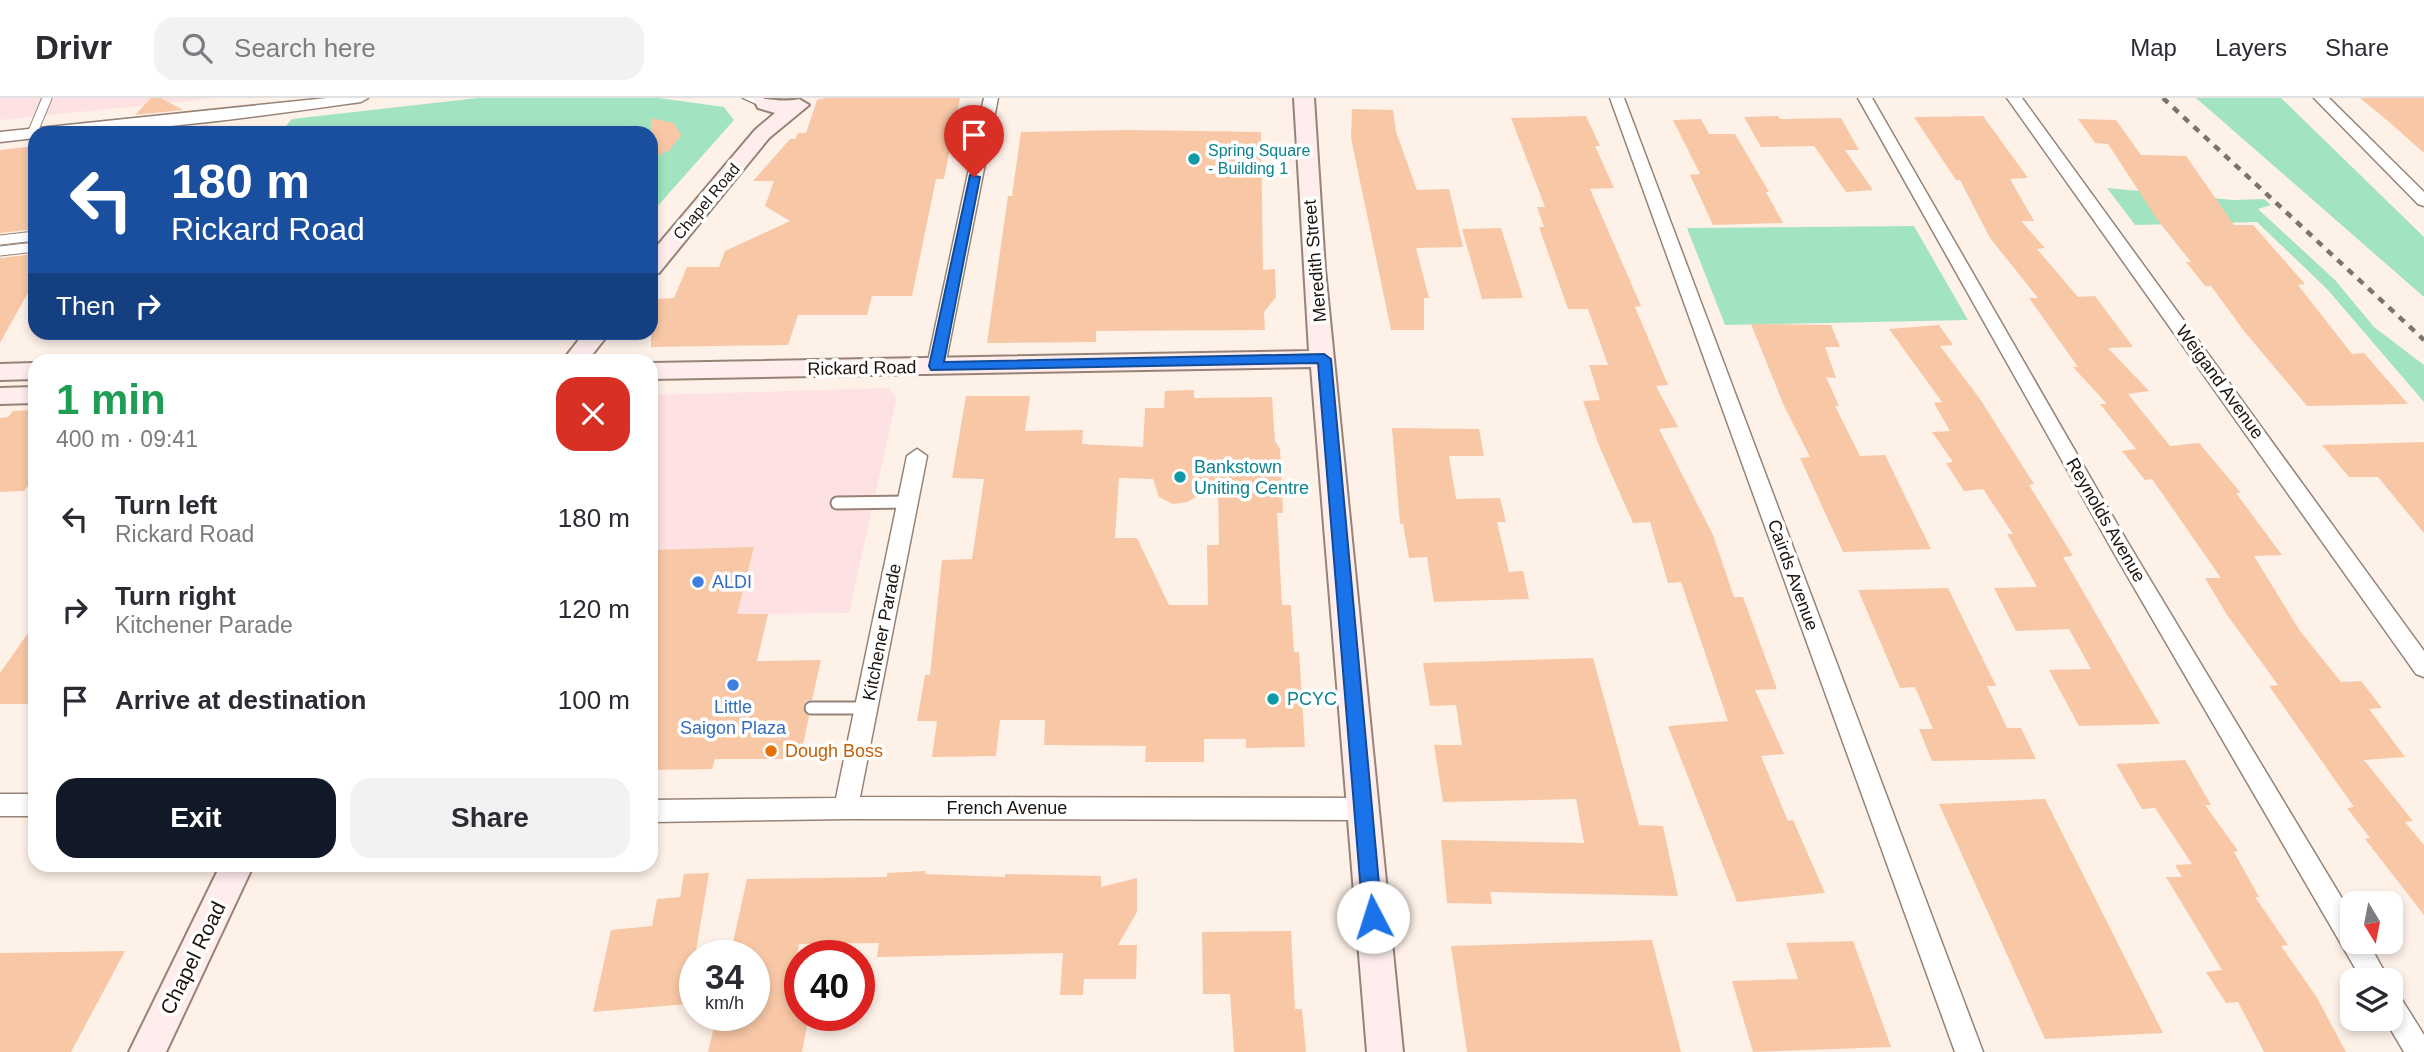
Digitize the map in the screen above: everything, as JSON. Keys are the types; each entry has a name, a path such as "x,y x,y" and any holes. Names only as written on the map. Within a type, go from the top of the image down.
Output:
{"main road":[{"name":"Meredith Street","path":"1304,98 1314,269 1385,1052"},
{"path":"760,101 778,109 801,102"},
{"path":"760,101 766,118 762,134"},
{"name":"Chapel Road","path":"658,260 762,134 801,102"},
{"path":"580,354 591,340"},
{"name":"Rickard Road","path":"658,370 1324,359"},
{"path":"0,372 28,371"},
{"path":"0,396 28,396"},
{"name":"Chapel Road","path":"147,1052 234,872"}],"street":[{"path":"222,113 274,98"},
{"path":"100,126 254,112 361,98"},
{"path":"936,366 990,98"},
{"name":"Cairds Avenue","path":"1616,98 1969,1052"},
{"name":"Reynolds Avenue","path":"1865,98 1948,239 2121,548 2340,918"},
{"name":"Weigand Avenue","path":"2014,98 2424,668"},
{"path":"2321,98 2423,200"},
{"path":"0,137 28,134"},
{"name":"Kitchener Parade","path":"846,808 917,456"},
{"path":"0,805 28,805"},
{"name":"French Avenue","path":"658,811 846,808 1363,809"},
{"path":"2403,1026 2419,1052"}],"lane":[{"path":"37,126 47,98"},
{"path":"0,240 28,237"},
{"path":"0,251 28,248"},
{"path":"837,503 908,502"},
{"path":"811,708 867,708"}],"shaded area":[{"path":"0,98 218,98 0,120"},
{"path":"888,388 897,397 849,613 658,615 658,395"}],"green space":[{"path":"478,98 659,98 724,107 734,120 658,206 658,126 286,126 292,119"},
{"path":"2196,98 2281,98 2424,237 2424,297"},
{"path":"2107,188 2233,200 2264,199 2271,205 2258,209 2335,280 2374,327 2424,365 2424,402 2327,289 2257,222 2135,225"},
{"path":"1914,226 1968,320 1725,325 1687,228"}],"building":[{"path":"151,98 161,98 183,110 135,115"},
{"path":"960,98 944,179 936,179 912,296 872,296 867,315 798,315 788,345 651,347 651,340 658,340 658,299 674,298 687,267 719,267 725,251 790,221 765,206 774,181 753,181 790,139 795,139 798,133 806,133 817,100"},
{"path":"2360,98 2424,98 2424,153 2388,121"},
{"path":"1352,109 1393,110 1396,132 1417,190 1449,189 1463,247 1416,248 1429,298 1424,298 1424,330 1391,330 1351,138"},
{"path":"1586,116 1600,146 1595,146 1614,188 1590,189 1641,306 1635,307 1668,385 1656,386 1678,427 1659,429 1713,535 1734,597 1743,597 1777,689 1755,690 1784,754 1761,756 1788,821 1793,820 1825,893 1737,902 1668,726 1728,721 1681,582 1668,583 1650,522 1633,523 1583,401 1600,400 1589,365 1608,365 1588,309 1568,309 1539,227 1544,227 1537,207 1545,207 1511,118"},
{"path":"1778,116 1780,119 1841,118 1859,150 1845,150 1873,190 1846,192 1814,146 1761,147 1744,117"},
{"path":"1983,116 2028,178 2010,179 2034,221 2021,221 2045,248 2037,249 2078,297 2095,296 2133,347 2108,348 2149,391 2128,394 2170,446 2199,443 2241,493 2236,493 2282,555 2254,556 2300,631 2341,682 2361,681 2382,708 2369,709 2405,757 2364,760 2413,821 2405,822 2424,845 2424,915 2365,839 2370,838 2347,808 2354,807 2269,686 2278,685 2227,615 2205,578 2221,578 2152,479 2145,480 2122,451 2136,449 2100,404 2107,404 2073,367 2078,367 2029,298 2038,298 1990,238 1960,180 1956,180 1914,117"},
{"path":"651,118 674,123 681,135 670,150 658,156 658,126 651,126"},
{"path":"1701,119 1709,134 1735,134 1769,192 1766,192 1783,223 1713,225 1690,175 1700,174 1673,120"},
{"path":"2078,119 2116,120 2141,155 2186,156 2234,225 2253,225 2305,284 2298,285 2352,354 2364,353 2408,404 2307,406 2244,331 2211,286 2205,286 2186,262 2191,262 2159,222 2108,144 2095,143"},
{"path":"1021,132 1261,132 1263,270 1275,269 1276,297 1264,312 1265,330 1096,331 1096,342 987,343 1008,196 1012,196"},
{"path":"28,147 28,230 0,233 0,150"},
{"path":"1501,228 1523,298 1482,299 1462,229"},
{"path":"28,255 28,293 0,343 0,258"},
{"path":"1751,324 1831,325 1840,347 1825,347 1836,378 1826,377 1839,406 1835,406 1860,456 1885,455 1931,549 1843,552 1800,458 1810,457 1784,406"},
{"path":"1939,325 1953,345 1940,346 1980,399 2034,484 2029,485 2073,556 2063,557 2160,724 2079,726 2049,670 2091,669 2069,629 2016,631 1994,588 2037,587 2007,534 2013,534 1983,489 1964,491 1946,463 1953,462 1932,432 1950,431 1934,403 1942,402 1889,329"},
{"path":"1194,390 1194,398 1272,397 1275,441 1280,449 1283,513 1277,513 1282,605 1291,605 1294,652 1299,652 1305,747 1246,748 1246,739 1204,739 1204,762 1145,762 1146,746 1044,745 1045,720 1000,720 996,756 932,757 937,721 917,721 925,675 930,675 942,560 972,559 984,479 952,478 966,396 1030,396 1025,431 1083,430 1082,444 1143,447 1145,408 1164,408 1165,391","holes":["1119,478 1153,479 1159,497 1173,504 1187,502 1218,485 1219,545 1207,545 1208,605 1169,605 1137,538 1115,538"]},
{"path":"28,410 28,486 24,491 0,492 0,418 8,417 13,411"},
{"path":"1392,428 1479,429 1484,456 1449,456 1456,499 1500,498 1506,522 1497,522 1509,572 1523,571 1529,599 1434,602 1427,557 1409,558 1403,524 1400,524"},
{"path":"2424,442 2424,533 2378,477 2349,477 2322,445"},
{"name":"Little Saigon Plaza","path":"754,547 737,614 768,614 757,661 821,660 812,700 806,701 803,707 809,716 800,759 715,759 712,769 658,770 658,550"},
{"path":"1948,588 1996,686 1987,686 2007,728 2021,728 2036,759 1932,761 1919,729 1933,729 1915,687 1900,688 1858,590"},
{"path":"28,633 28,704 0,704 0,673"},
{"path":"1593,658 1639,825 1663,826 1678,896 1490,892 1492,904 1447,903 1441,840 1584,843 1576,799 1443,802 1434,745 1462,745 1456,705 1430,706 1423,663"},
{"path":"2185,760 2211,805 2205,805 2238,851 2234,852 2259,897 2255,897 2288,945 2281,946 2316,996 2346,1052 2264,1052 2238,1002 2226,1003 2206,972 2222,970 2166,877 2182,877 2175,865 2192,864 2155,808 2142,809 2116,764"},
{"path":"2045,799 2163,1033 2045,1039 1939,804"},
{"path":"925,871 925,874 1005,877 1005,874 1101,876 1101,887 1137,878 1137,912 1118,945 1137,945 1136,979 1084,979 1083,995 1060,995 1063,953 877,957 879,943 875,943 875,940 784,940 784,1031 806,1031 802,1052 708,1052 713,1031 770,1031 770,940 734,940 747,879 887,877 887,873"},
{"path":"709,873 698,940 679,940 679,1005 593,1012 611,930 652,926 657,899 680,897 684,874"},
{"path":"1291,931 1295,1009 1302,1009 1306,1052 1234,1052 1230,994 1203,994 1202,932"},
{"path":"1652,940 1681,1052 1467,1052 1451,946"},
{"path":"1853,941 1891,1047 1753,1052 1732,981 1798,979 1786,943"},
{"path":"125,951 71,1052 0,1052 0,953"}],"railway":[{"path":"2163,98 2424,340"}],"place":[{"name":"Spring Square - Building 1","path":"1194,159"},
{"name":"Bankstown Uniting Centre","path":"1180,477"},
{"name":"ALDI","path":"698,582"},
{"name":"Little Saigon Plaza","path":"733,685"},
{"name":"PCYC","path":"1273,699"},
{"name":"Dough Boss","path":"771,751"}],"route":[{"path":"974,177 936,366 1324,359 1373,917"}]}
